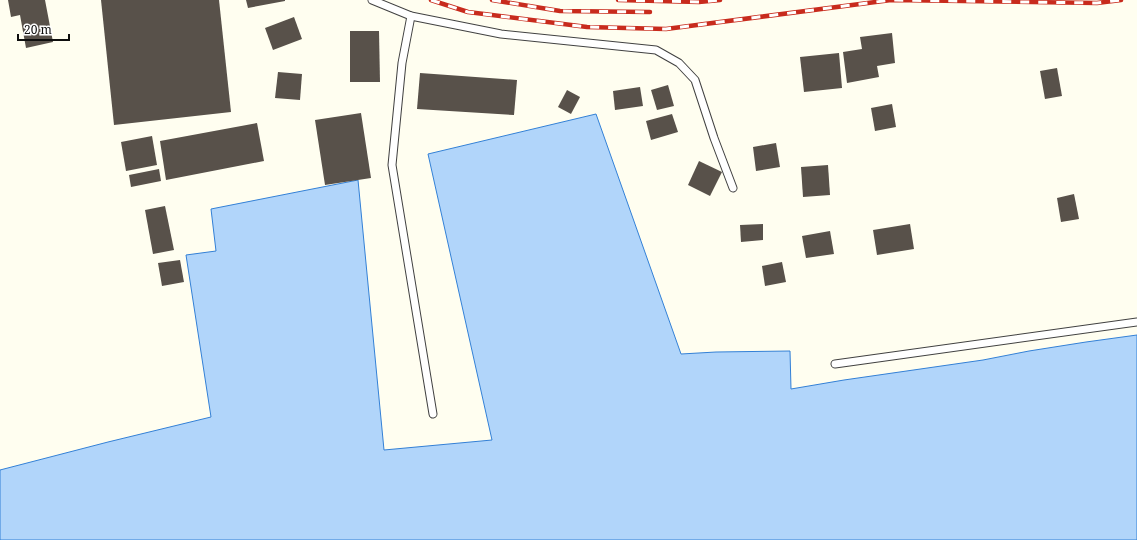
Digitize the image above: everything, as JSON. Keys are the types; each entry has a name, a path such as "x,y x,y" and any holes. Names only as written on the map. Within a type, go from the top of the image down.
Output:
{"lane":[{"path":"372,0 411,16 500,34 656,50 679,63 695,80 714,138 733,188"},
{"path":"411,16 402,63 392,165 433,414"},
{"path":"835,364 1137,322"}],"water":[{"path":"596,114 681,354 790,351 791,389 1137,335 1137,540 0,540 0,470 211,417 186,255 216,251 211,209 358,180 384,450 492,440 428,154"}],"building":[{"path":"8,0 45,0 53,42 26,48 20,15 11,17"},
{"path":"101,0 219,0 231,112 114,125"},
{"path":"246,0 285,0 285,1 248,8"},
{"path":"294,17 302,39 273,50 265,28"},
{"path":"350,31 379,31 380,82 350,82"},
{"path":"892,33 895,63 877,66 879,77 847,83 843,52 862,49 860,37"},
{"path":"839,53 842,88 804,92 800,57"},
{"path":"1057,68 1062,96 1045,99 1040,71"},
{"path":"278,72 302,74 300,100 275,98"},
{"path":"420,73 517,80 514,115 417,109"},
{"path":"668,85 674,106 657,110 651,90"},
{"path":"640,87 643,106 615,110 613,91"},
{"path":"567,90 580,97 571,114 558,107"},
{"path":"892,104 896,127 875,131 871,108"},
{"path":"361,113 371,178 325,185 315,120"},
{"path":"672,114 678,132 651,140 646,121"},
{"path":"257,123 264,161 166,180 160,141"},
{"path":"152,136 157,165 126,171 121,142"},
{"path":"776,143 780,167 756,171 753,147"},
{"path":"699,161 722,172 710,196 688,185"},
{"path":"828,165 830,195 803,197 801,167"},
{"path":"159,169 161,181 131,187 129,175"},
{"path":"1074,194 1079,219 1061,222 1057,198"},
{"path":"165,206 174,250 153,254 145,210"},
{"path":"763,224 763,240 741,242 740,225"},
{"path":"910,224 914,249 877,255 873,230"},
{"path":"830,231 834,254 806,258 802,236"},
{"path":"180,260 184,282 162,286 158,263"},
{"path":"782,262 786,282 765,286 762,266"}],"railway":[{"path":"431,0 468,12 587,27 666,29 891,0 1097,3 1121,0"},
{"path":"492,0 560,11 650,12"},
{"path":"618,0 699,2 720,0"}]}
